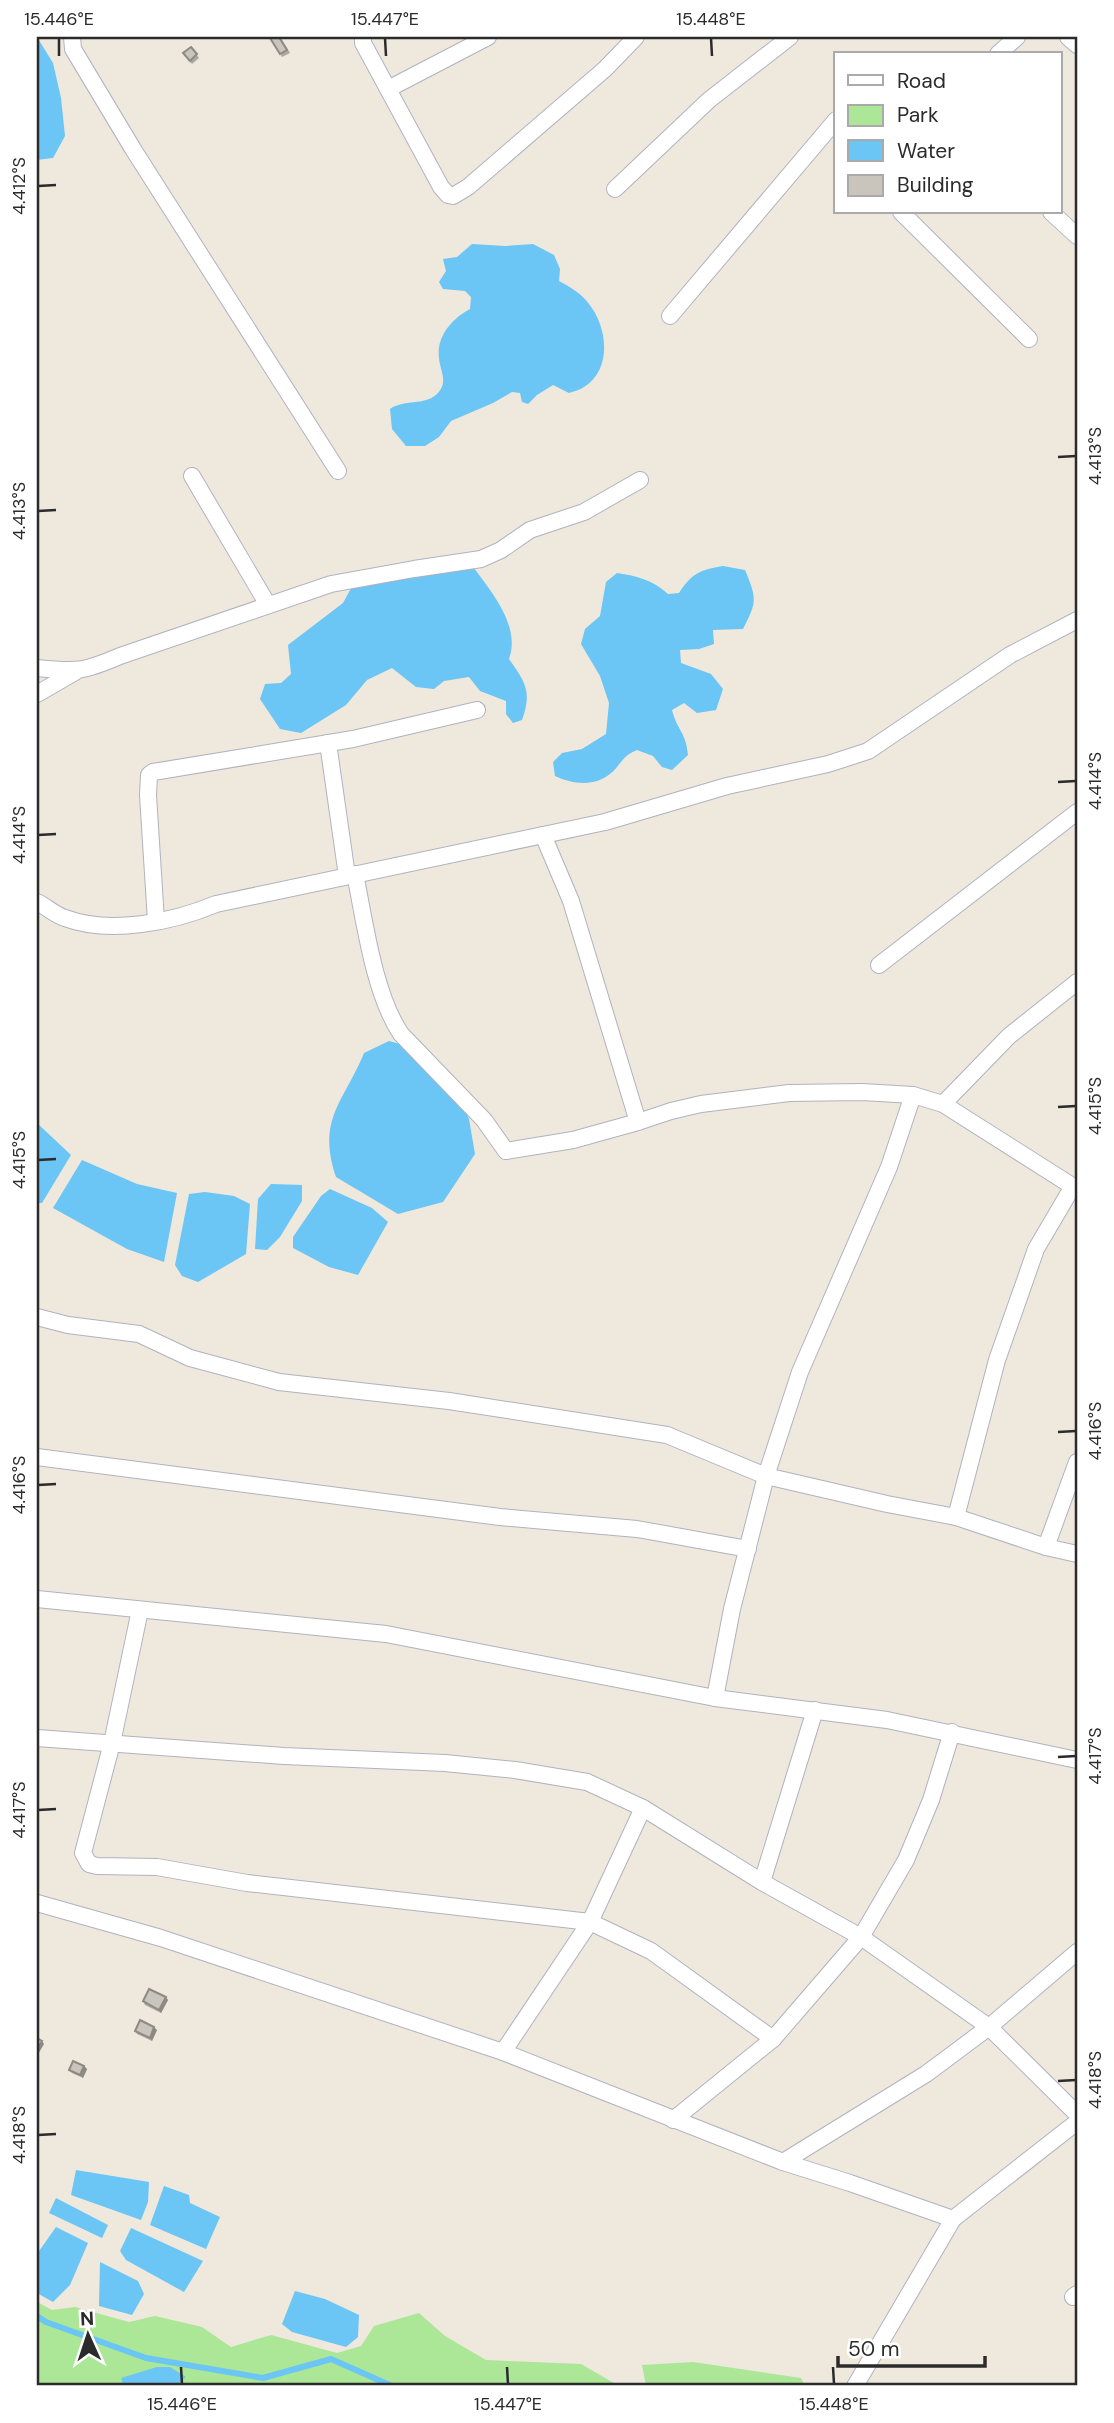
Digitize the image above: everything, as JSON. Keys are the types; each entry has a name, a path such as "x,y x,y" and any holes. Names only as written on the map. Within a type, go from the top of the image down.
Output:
{"street":[{"path":"72,37 74,49 133,149 338,471"},
{"path":"363,37 363,43 441,187 448,195 453,196 468,187 605,69 636,37"},
{"path":"388,89 488,37"},
{"path":"615,189 709,100 790,37"},
{"path":"1001,52 1017,37"},
{"path":"1068,37 1077,44"},
{"path":"670,316 834,122"},
{"path":"824,134 834,144"},
{"path":"903,214 1029,339"},
{"path":"1053,214 1077,236"},
{"path":"192,476 268,606"},
{"path":"37,668 75,672 91,669 120,656 331,584 481,559 501,550 530,530 584,512 640,480"},
{"path":"37,902 58,915 79,922 115,926 156,921 196,912 216,904 605,822 727,786 853,758 888,738 1010,655 1077,620"},
{"path":"37,694 75,672"},
{"path":"156,921 148,795 149,775 153,772 328,743 477,710"},
{"path":"328,743 351,875 392,1020 401,1034 484,1120 503,1150 546,1146 701,1104 789,1093 830,1091 914,1095 943,1104 1075,1187 1036,1249 997,1360 956,1517"},
{"path":"879,965 1077,812"},
{"path":"543,835 571,901 638,1122"},
{"path":"943,1104 1009,1036 1077,982"},
{"path":"715,1698 732,1609 766,1476 800,1372 889,1167 914,1095"},
{"path":"37,1317 68,1325 139,1334 190,1358 279,1382 449,1401 667,1435 766,1476 956,1517 1046,1547 1077,1554"},
{"path":"37,1457 500,1517 637,1529 748,1549"},
{"path":"1046,1547 1077,1462"},
{"path":"37,1600 386,1634 715,1698 887,1720 1077,1760"},
{"path":"140,1610 112,1743 83,1853 89,1864 157,1867 261,1884 590,1922 651,1951 773,2039"},
{"path":"762,1882 815,1710"},
{"path":"673,2120 773,2039 861,1937 906,1860 931,1800 952,1732"},
{"path":"37,1738 284,1756 445,1763 515,1770 587,1782 643,1808 762,1882 861,1937 989,2028 1077,2114"},
{"path":"503,2052 590,1922 643,1808"},
{"path":"37,1903 161,1938 503,2052 783,2162 953,2219"},
{"path":"783,2162 926,2074 989,2028 1077,1952"},
{"path":"855,2386 953,2219 1077,2122"}],"green space":[{"path":"37,2302 52,2310 75,2307 129,2322 155,2316 202,2327 231,2347 271,2335 337,2353 361,2346 374,2326 419,2313 445,2336 486,2360 581,2364 619,2386 37,2386"},
{"path":"693,2362 801,2378 805,2386 646,2386 642,2365"}],"water":[{"path":"37,37 53,63 61,98 65,136 53,158 37,160"},
{"path":"472,244 533,244 554,255 560,269 559,281 586,300 600,324 604,347 600,370 581,389 569,393 553,385 528,404 522,402 520,393 512,392 451,421 439,437 425,446 406,446 392,429 390,409 432,398 441,390 443,381 439,358 440,342 452,323 470,309 471,297 465,291 443,289 439,282 446,271 443,259 457,257"},
{"path":"466,557 500,605 511,632 509,659 523,681 527,695 522,720 513,723 506,714 506,701 480,691 469,677 444,681 434,689 416,687 392,668 367,680 346,705 301,733 280,729 260,699 265,684 281,683 291,674 288,645 343,603 355,581 418,560 440,568"},
{"path":"723,566 745,570 752,588 753,606 743,629 713,630 714,644 699,649 680,650 681,663 711,674 723,689 716,710 697,713 684,703 672,710 688,755 672,770 662,767 653,756 637,750 626,757 611,774 596,781 571,782 555,776 553,762 562,753 582,749 606,734 609,703 600,676 581,644 585,629 600,616 606,582 617,573 644,579 668,594 679,593 697,574"},
{"path":"389,1041 414,1048 453,1085 469,1119 475,1154 443,1202 398,1214 336,1177 329,1140 335,1112 364,1053"},
{"path":"37,1123 71,1155 42,1203 37,1203"},
{"path":"82,1160 137,1184 177,1193 164,1262 127,1249 53,1208"},
{"path":"271,1184 302,1185 302,1201 280,1237 267,1250 255,1249 258,1199"},
{"path":"330,1189 372,1208 388,1222 358,1275 329,1267 293,1248 293,1237 321,1196"},
{"path":"205,1192 234,1196 250,1204 246,1254 198,1282 182,1276 175,1265 189,1194"},
{"path":"76,2170 149,2182 148,2202 141,2220 71,2195"},
{"path":"164,2186 189,2195 190,2203 220,2217 206,2249 150,2225"},
{"path":"56,2198 108,2225 102,2238 49,2213"},
{"path":"56,2227 88,2243 70,2285 53,2302 37,2293 37,2254"},
{"path":"131,2228 203,2261 184,2292 126,2260 120,2251"},
{"path":"100,2262 138,2281 144,2294 132,2315 99,2306"},
{"path":"295,2291 325,2299 359,2315 358,2337 346,2347 292,2332 282,2324"},
{"path":"157,2367 170,2367 186,2377 176,2386 123,2384 121,2378"}],"building":[{"path":"279,37 287,50 280,54 270,38"},
{"path":"191,47 197,54 190,61 183,53"},
{"path":"149,1989 166,1997 159,2010 143,2001"},
{"path":"140,2020 154,2027 150,2038 135,2031"},
{"path":"73,2061 84,2066 80,2075 69,2070"}],"waterway":[{"path":"37,2316 46,2322 146,2358 263,2378 331,2359 392,2386"}]}
